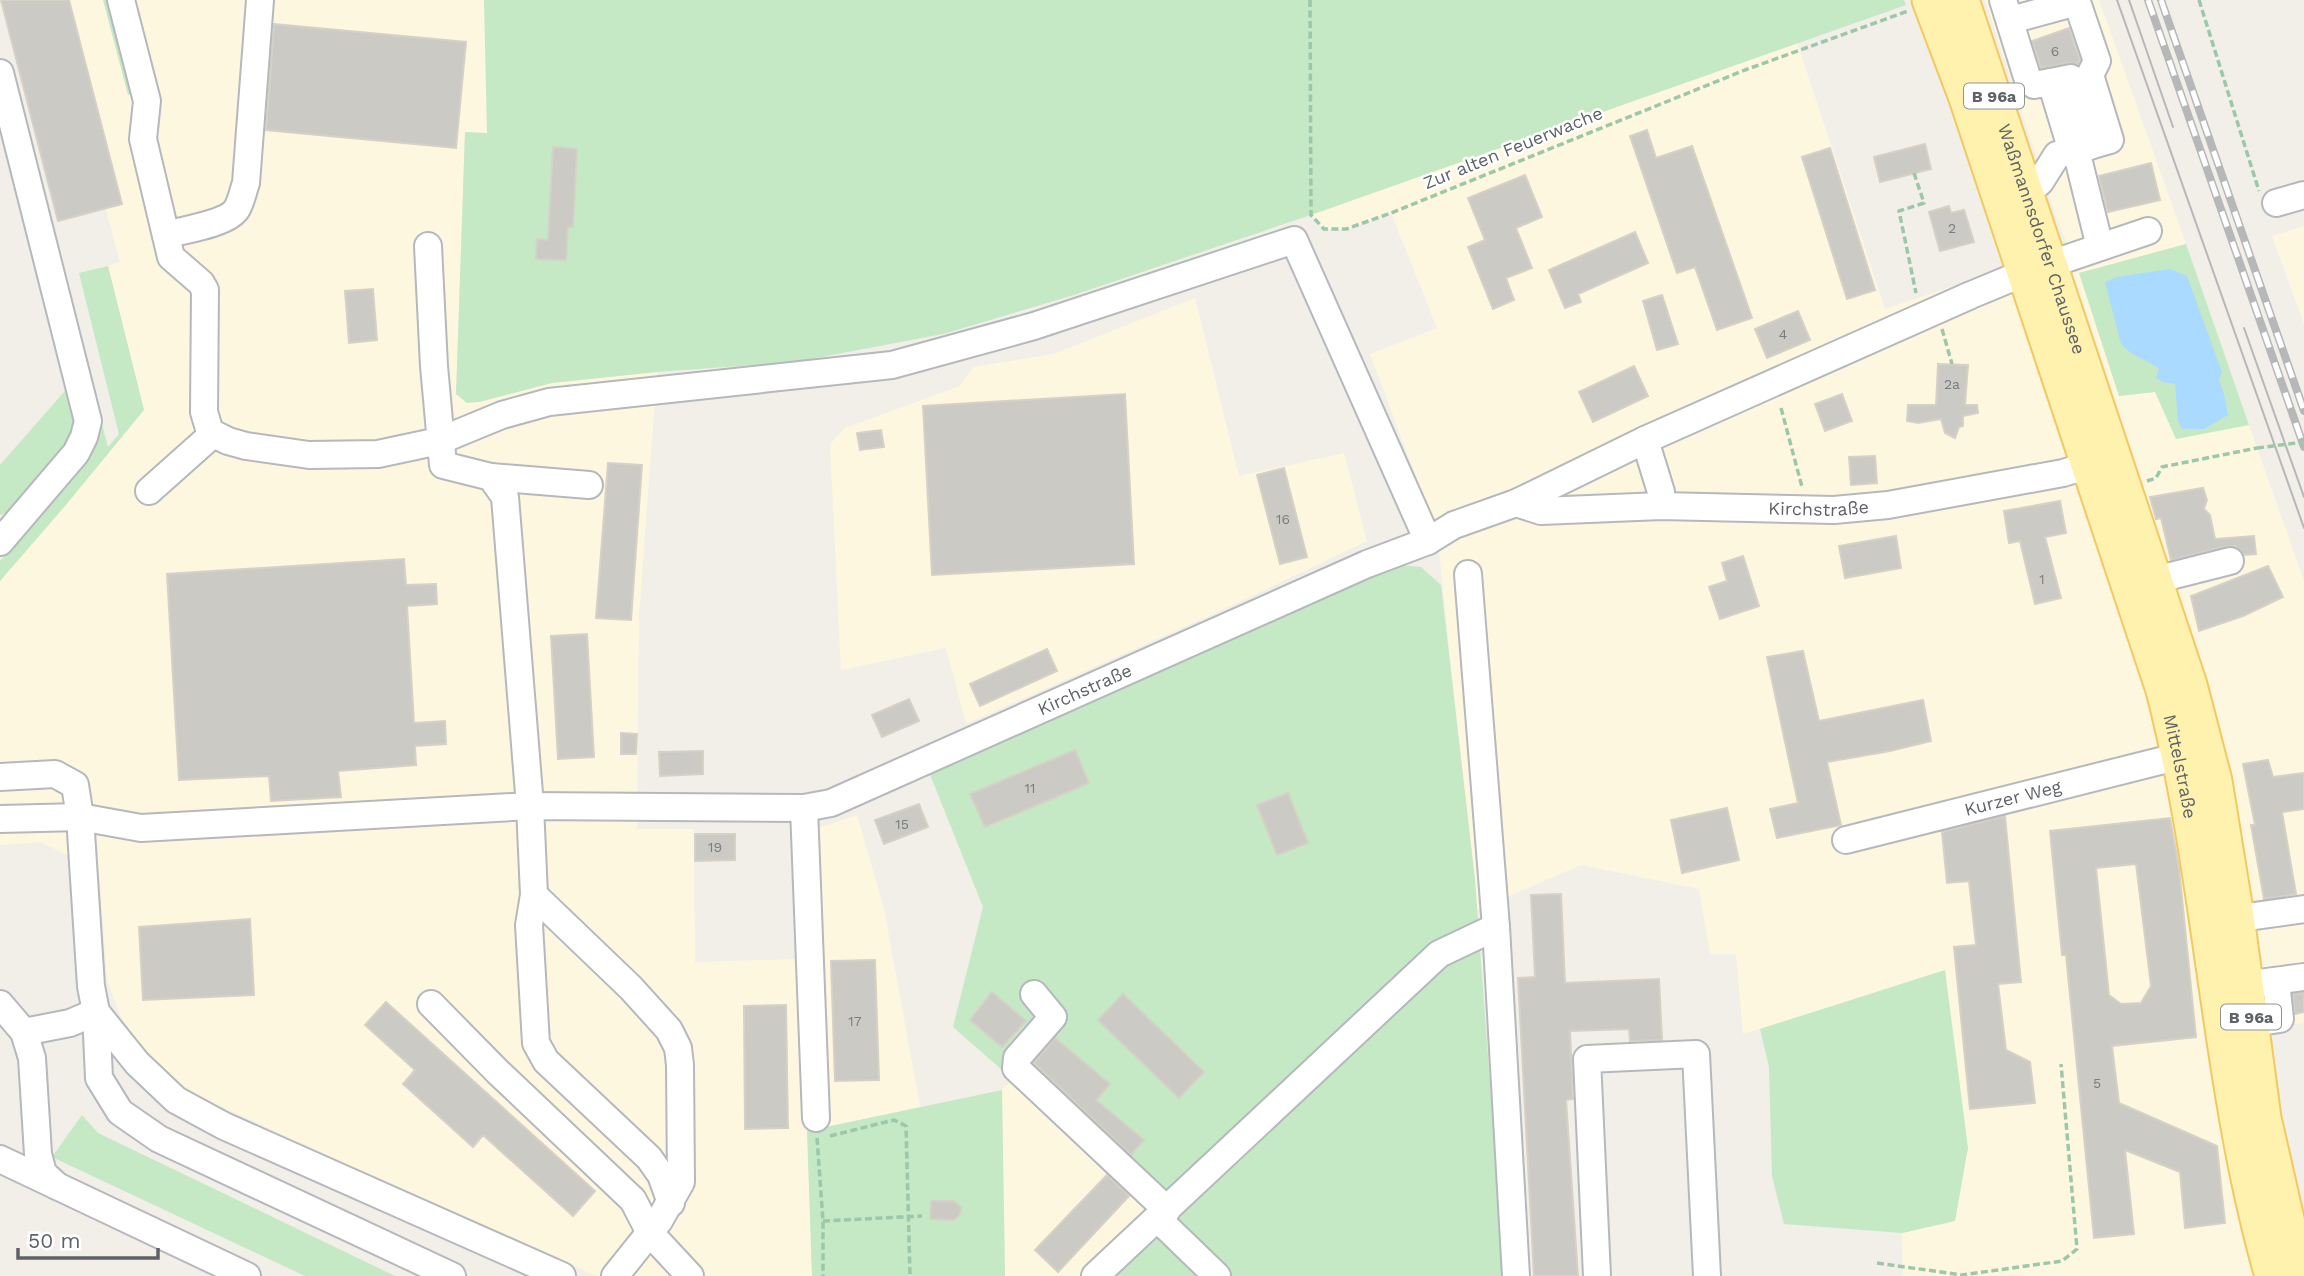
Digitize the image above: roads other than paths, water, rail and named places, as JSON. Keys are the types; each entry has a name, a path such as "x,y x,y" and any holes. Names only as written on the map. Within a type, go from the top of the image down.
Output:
{"main road":[{"name":"Waßmannsdorfer Chaussee","path":"1940,1 2027,192 2037,268"},
{"name":"Waßmannsdorfer Chaussee","path":"1940,1 1966,98 2037,268 2098,450 2130,481"},
{"name":"Mittelstraße","path":"2098,450 2223,920 2261,983 2252,1023 2264,1118 2300,1276"},
{"name":"Mittelstraße","path":"2130,481 2155,580 2189,685 2215,781 2238,1127 2272,1276"}],"street":[{"path":"121,0 147,101 143,139 166,235 174,262 201,283 205,290 204,412 210,432 228,441 309,455 378,454 439,440 502,415 549,402 892,365 1034,326 1294,240 1428,541"},
{"path":"166,235 227,218 236,211 246,183 253,143 260,0"},
{"path":"2027,192 2040,183 2057,155 2079,149 2110,140 2090,75 2097,61 2077,2 2007,10 2028,80 2034,85 2051,82 2079,149 2100,247"},
{"path":"0,73 88,421 85,438 76,453 0,541"},
{"path":"2276,203 2304,195"},
{"name":"Kirchstraße","path":"0,819 80,817 141,828 530,806 638,809 804,808 831,803 1354,570 1428,541 1454,525 1516,502 1925,302 2148,231"},
{"path":"428,246 439,440 443,465 491,477 589,485"},
{"path":"149,491 213,433"},
{"path":"1645,440 1661,492 1661,506"},
{"name":"Kirchstraße","path":"1516,502 1541,511 1661,506 1824,510 1888,505 2063,473 2076,469 2098,450"},
{"path":"491,477 505,497 530,806 534,895 529,926 536,1044 540,1053 649,1158 662,1175 671,1203"},
{"path":"2155,580 2230,561"},
{"path":"1468,574 1496,927 1516,1276"},
{"name":"Kurzer Weg","path":"1846,840 2180,756"},
{"path":"0,778 55,775 75,785 80,817 91,986 96,1012 99,1078 120,1112 159,1139 452,1276"},
{"path":"804,808 817,1129"},
{"path":"534,895 631,988 669,1030 678,1048 681,1182 671,1203 650,1233 615,1276"},
{"path":"2223,920 2304,909"},
{"path":"1095,1276 1439,954 1496,927"},
{"path":"2261,983 2304,977"},
{"path":"1034,994 1053,1017 1017,1058 1016,1068 1163,1214 1217,1276"},
{"path":"0,1004 24,1032 32,1058 38,1154 43,1173 58,1187"},
{"path":"431,1004 499,1073 633,1200 650,1233 690,1276"},
{"path":"24,1032 70,1023 96,1012"},
{"path":"96,1012 137,1063 176,1100 224,1126 562,1276"},
{"path":"1597,1276 1587,1059 1696,1054 1707,1276"},
{"path":"0,1159 247,1276"}],"water":[{"path":"2170,269 2187,276 2222,372 2219,380 2228,415 2204,429 2182,429 2178,420 2175,384 2156,378 2159,368 2131,353 2121,344 2105,282 2117,277"}],"tram line":[{"path":"2117,0 2304,528"},
{"path":"2129,0 2173,127"},
{"path":"2244,328 2304,497"}],"railway":[{"path":"2148,0 2304,447"},
{"path":"2161,0 2304,411"}]}
